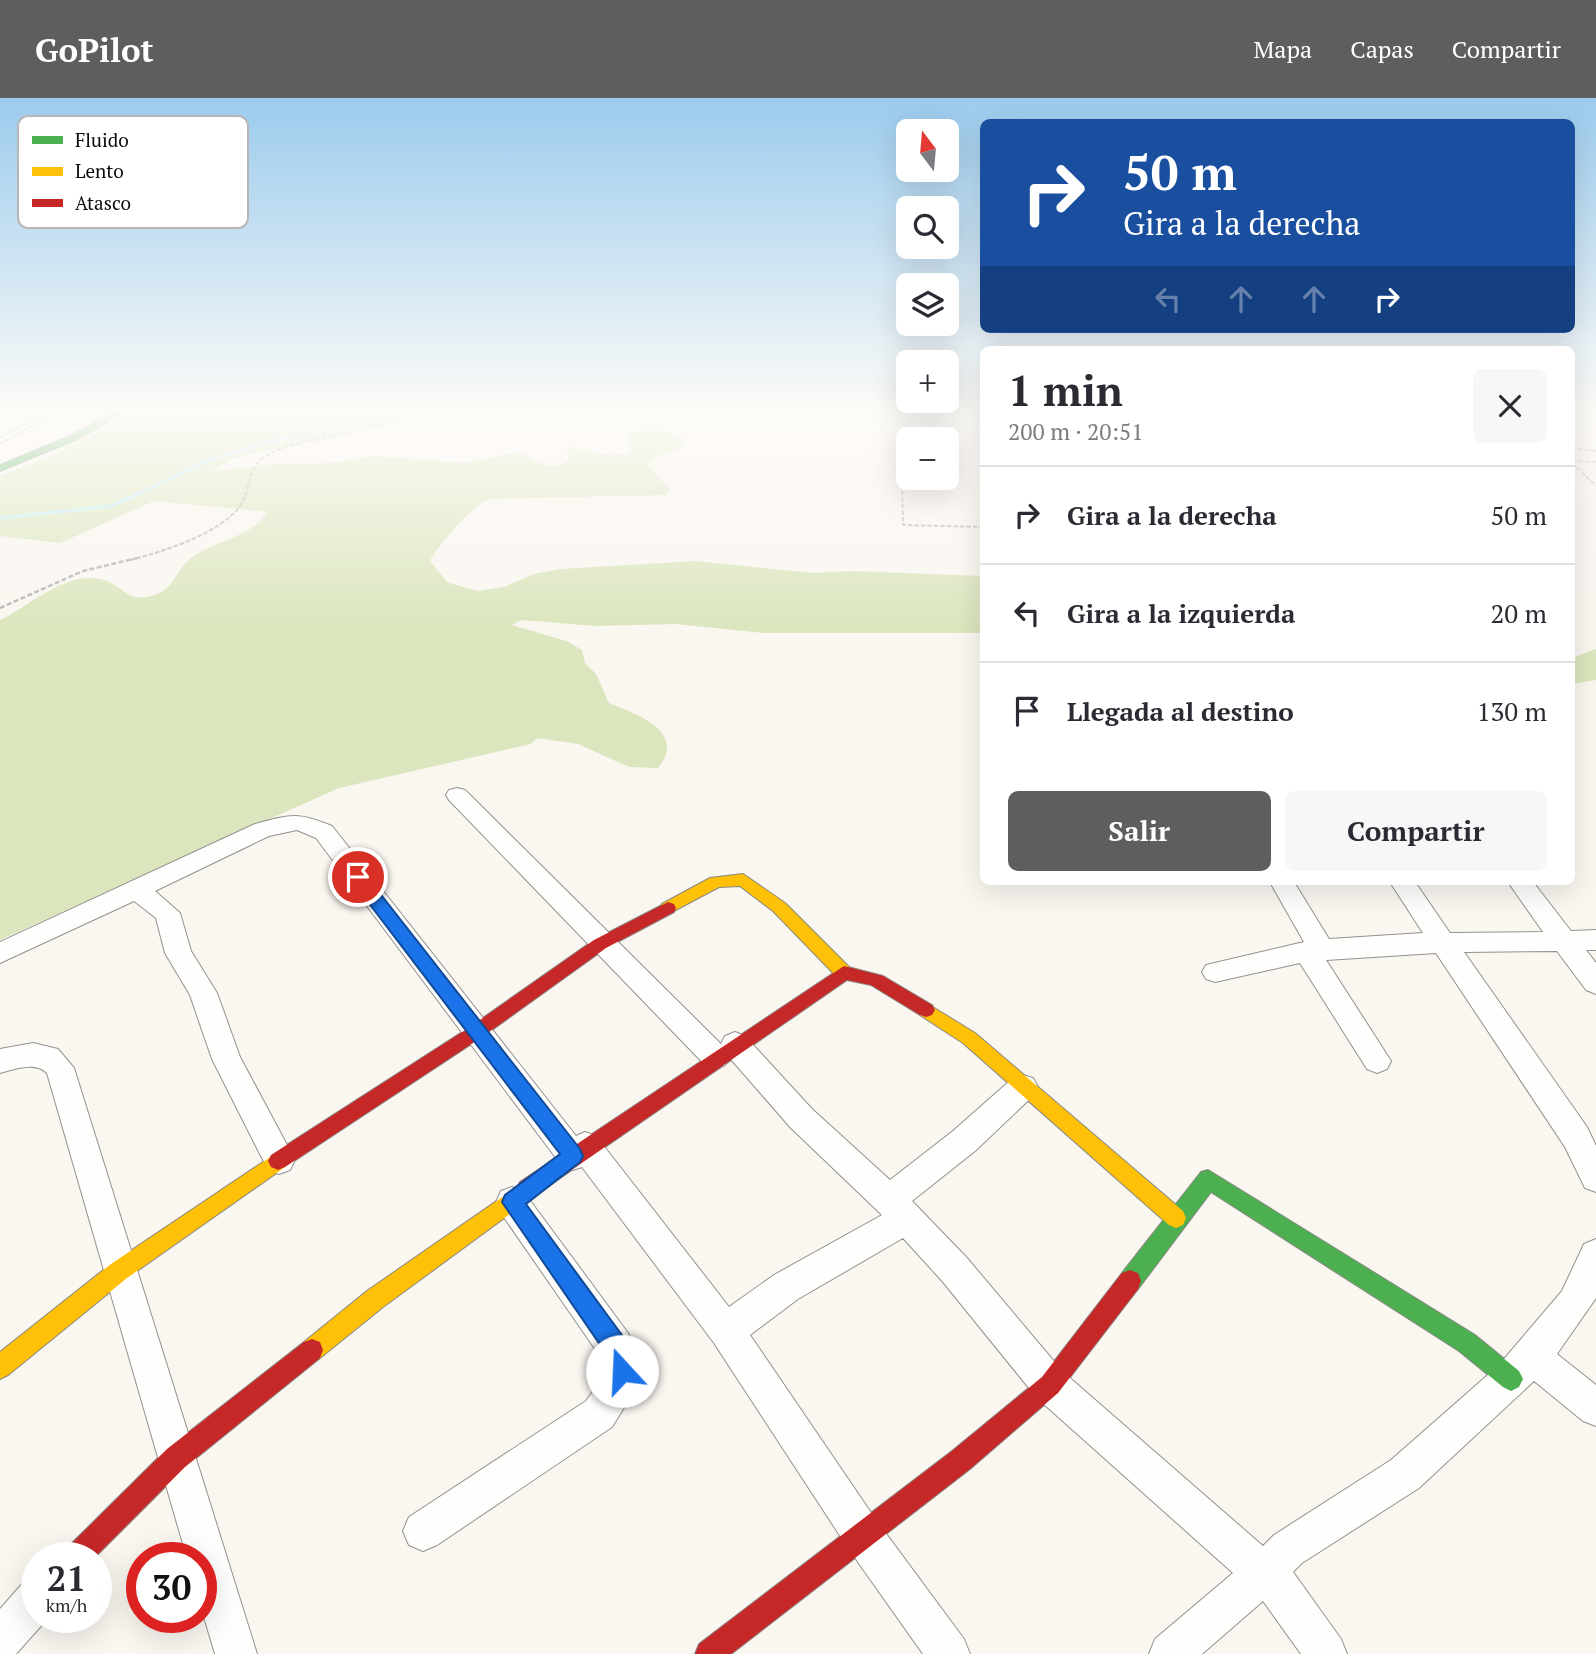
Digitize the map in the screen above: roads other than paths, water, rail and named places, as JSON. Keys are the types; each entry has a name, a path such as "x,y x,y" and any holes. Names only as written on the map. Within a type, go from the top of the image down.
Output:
{"street":[{"path":"457,795 600,944 725,1050 897,1209 962,1279 1050,1385 1281,1589 1326,1654"},
{"path":"0,953 263,830 299,822 324,832 476,1032 579,1151 726,1331 862,1534 949,1654"},
{"path":"0,1367 119,1271 279,1160 476,1032 600,944 716,882 735,879 756,888 819,942 844,973"},
{"path":"1283,885 1315,952 1377,1061"},
{"path":"1404,885 1576,1137 1596,1178"},
{"path":"1522,885 1596,983"},
{"path":"137,890 167,913 178,953 203,993 226,1059 279,1160"},
{"path":"1216,972 1262,959 1315,952 1441,943 1596,940"},
{"path":"91,1542 176,1458 375,1299 579,1151 725,1050 844,973 867,975 949,1023 989,1054 1023,1087 1177,1218"},
{"path":"0,1061 29,1054 41,1055 56,1063 236,1654"},
{"path":"726,1331 897,1209 964,1141 1023,1087"},
{"path":"709,1654 961,1460 1050,1385 1208,1179 1467,1343 1596,1408"},
{"path":"423,1531 599,1414 620,1385 621,1358 615,1346 512,1202"},
{"path":"1170,1654 1288,1549 1405,1474 1521,1368 1574,1303 1588,1279 1596,1255"},
{"path":"0,1640 21,1617"}],"waterway":[{"path":"0,518 112,506 164,482"}]}
